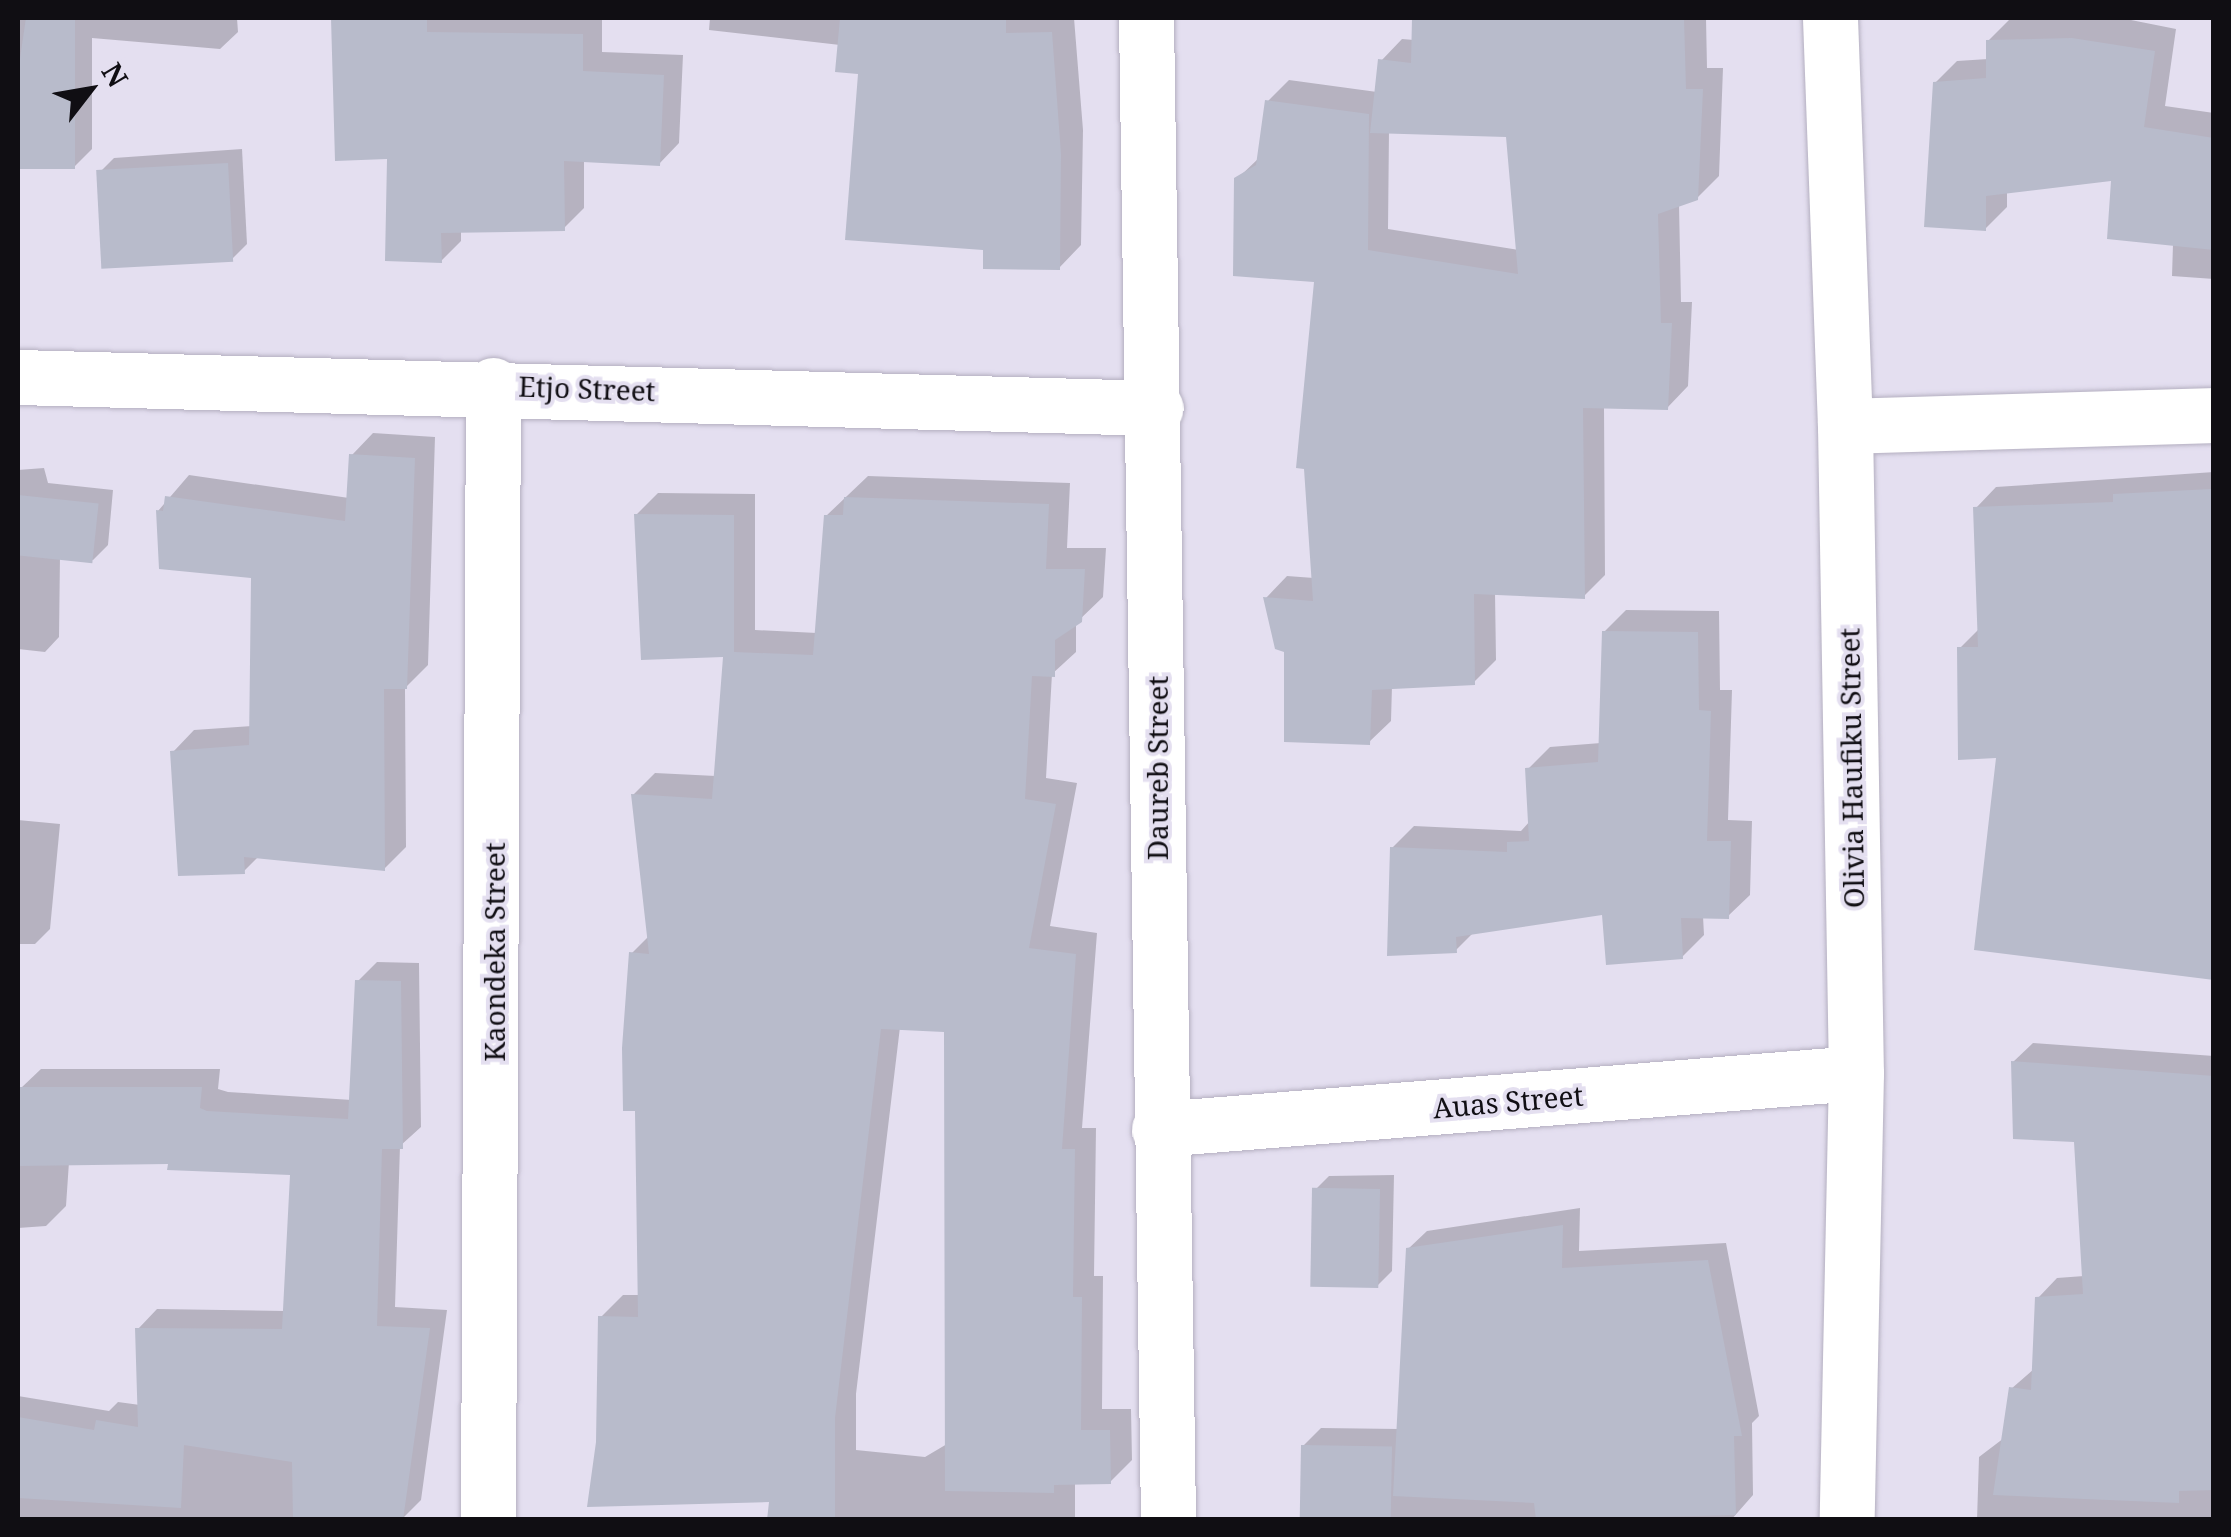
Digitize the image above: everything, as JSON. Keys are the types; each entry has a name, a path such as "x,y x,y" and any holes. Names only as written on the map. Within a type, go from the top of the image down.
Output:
{"street":[{"name":"Daureb Street","path":"1146,18 1156,408 1159,1129 1168,1520"},
{"name":"Olivia Haufiku Street","path":"1830,18 1845,426 1856,1073 1847,1520"},
{"name":"Etjo Street","path":"18,377 494,385 1156,408"},
{"name":"Kaondeka Street","path":"488,1520 494,385"},
{"path":"1845,426 2214,415"},
{"name":"Auas Street","path":"1159,1129 1856,1073"}],"building":[{"path":"26,18 75,18 75,169 18,169 18,72"},
{"path":"331,18 427,18 427,32 583,34 583,71 664,75 660,166 564,161 565,231 441,233 442,263 385,261 387,159 335,161"},
{"path":"840,18 1006,18 1006,33 1052,32 1061,154 1060,270 983,269 983,250 845,240 858,74 835,72"},
{"path":"1412,18 1684,18 1686,89 1703,89 1698,200 1658,214 1661,323 1672,323 1668,410 1583,408 1585,599 1474,594 1475,685 1372,690 1370,745 1284,742 1284,652 1275,649 1263,597 1313,601 1304,469 1296,468 1314,282 1233,276 1234,178 1256,165 1265,100 1369,114 1368,250 1518,274 1506,137 1370,133 1378,59 1411,63"},
{"path":"2072,38 2155,51 2144,127 2214,138 2214,250 2107,239 2111,181 1986,196 1986,231 1924,227 1933,82 1986,78 1986,40"},
{"path":"228,163 233,262 101,269 96,170"},
{"path":"349,454 415,458 407,689 384,689 385,871 244,857 245,874 178,876 170,751 249,745 251,578 159,569 156,510 163,511 165,496 345,521"},
{"path":"2211,489 2214,980 1974,950 1996,758 1958,760 1957,647 1978,647 1973,507 2113,502 2113,494"},
{"path":"18,495 99,503 92,563 18,555"},
{"path":"844,497 1049,504 1046,569 1085,569 1082,622 1055,640 1055,677 1032,676 1025,799 1056,804 1029,948 1076,954 1062,1149 1075,1149 1073,1297 1082,1297 1081,1430 1110,1430 1111,1484 1054,1485 1054,1493 945,1491 944,1032 881,1029 835,1418 835,1520 767,1520 769,1502 587,1507 596,1442 598,1316 638,1317 635,1111 623,1111 622,1048 629,952 649,954 631,794 712,799 723,657 641,660 634,514 734,515 734,652 813,655 824,515 843,515"},
{"path":"1602,631 1698,632 1699,710 1711,711 1707,841 1731,841 1729,919 1681,918 1683,959 1606,965 1602,915 1456,937 1457,953 1387,956 1390,847 1507,852 1507,842 1529,841 1525,768 1598,762"},
{"path":"355,980 401,981 403,1149 382,1149 377,1326 430,1328 403,1520 293,1520 292,1462 184,1445 181,1508 18,1498 18,1417 94,1430 96,1420 138,1427 135,1328 282,1329 290,1175 167,1170 168,1164 18,1166 18,1087 202,1087 200,1108 207,1111 348,1119"},
{"path":"2011,1061 2214,1076 2214,1490 2179,1491 2179,1503 1993,1495 2009,1387 2031,1390 2035,1297 2083,1294 2074,1142 2013,1139"},
{"path":"1312,1188 1380,1189 1378,1288 1310,1287"},
{"path":"1563,1225 1562,1268 1708,1260 1742,1436 1734,1436 1736,1515 1536,1520 1534,1503 1393,1496 1406,1248"},
{"path":"1301,1445 1392,1447 1391,1520 1300,1520"}]}
